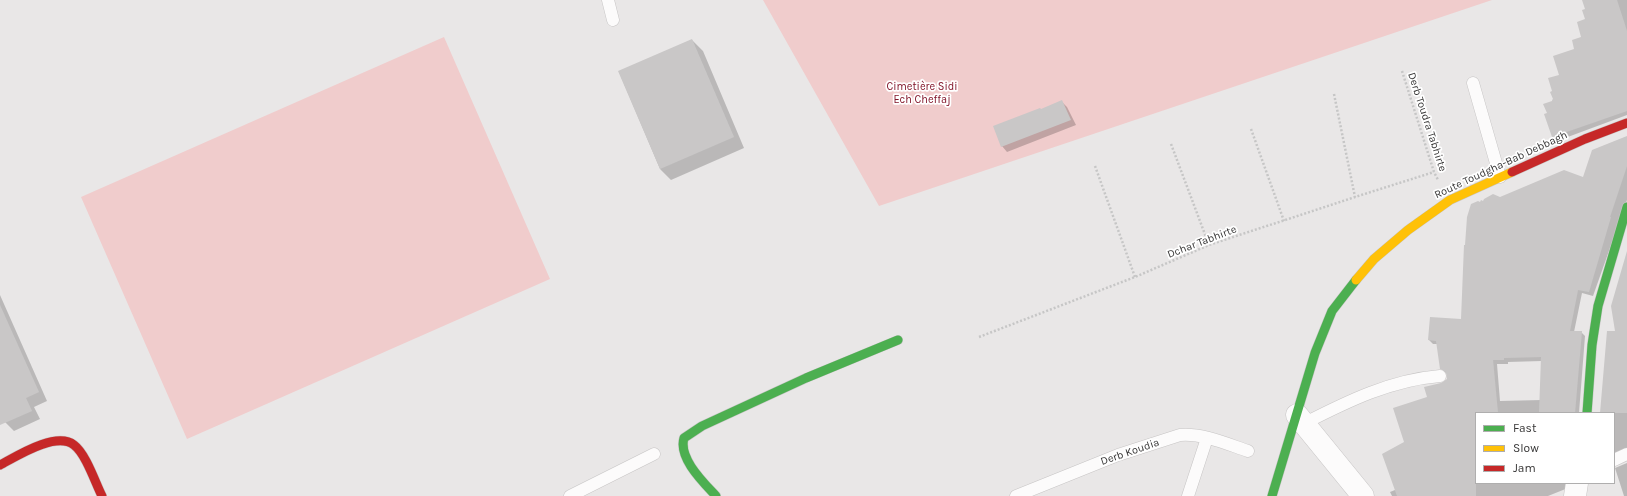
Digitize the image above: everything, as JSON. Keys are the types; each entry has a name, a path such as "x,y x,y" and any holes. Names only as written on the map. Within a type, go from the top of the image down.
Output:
{"street":[{"name":"Route Toudgha-Bab Debbagh","path":"1272,496 1301,419 1323,332 1332,311 1344,294 1374,259 1408,230 1450,200 1585,139 1627,123"},
{"path":"1587,412 1592,345 1598,306 1627,207"},
{"path":"716,496 702,481 688,460 682,446 684,438 702,426 806,378 898,340"},
{"path":"1301,419 1334,462 1363,496"},
{"path":"0,465 43,444 67,441 74,444 80,452 102,496"},
{"path":"1575,496 1576,484"}],"lane":[{"path":"608,0 613,20"},
{"path":"1473,83 1500,177"},
{"path":"1301,419 1386,386 1425,377 1440,376"},
{"name":"Derb Koudia","path":"1016,496 1118,455 1180,435 1206,438 1248,451"},
{"path":"1188,496 1206,438"},
{"path":"570,496 654,454"},
{"path":"1615,460 1627,454"}],"path":[{"name":"Derb Toudra Tabhirte","path":"1402,71 1434,172 1450,200"},
{"path":"1334,94 1355,197"},
{"path":"1250,130 1284,221"},
{"path":"1171,144 1209,245"},
{"path":"1095,166 1134,277"},
{"name":"Dchar Tabhirte","path":"979,337 1134,277 1209,245 1434,172"}],"green space":[{"name":"Cimetière Sidi Ech Cheffaj","path":"763,0 1492,0 879,206"},
{"path":"444,37 550,279 187,439 81,197"}],"building":[{"path":"1582,0 1617,0 1627,31 1627,111 1552,137 1544,114 1547,113 1543,104 1552,101 1553,99 1550,92 1552,91 1548,78 1559,75 1553,56 1574,49 1572,40 1581,37 1577,22 1585,19 1582,10 1585,9"},
{"path":"692,39 734,137 660,169 618,71"},
{"path":"1062,100 1071,120 1001,147 993,126"},
{"path":"1627,136 1627,166 1610,217 1589,292 1578,290 1570,331 1582,331 1575,412 1539,412 1541,357 1504,358 1504,360 1493,360 1498,412 1475,412 1476,496 1397,496 1382,454 1404,442 1393,408 1427,397 1424,387 1441,383 1447,379 1446,372 1440,369 1436,341 1428,340 1430,317 1461,319 1464,245 1467,217 1471,204 1478,201 1480,202 1481,200 1483,201 1493,194 1500,197 1564,170 1583,177 1592,150"},
{"path":"1627,251 1627,413 1600,412 1607,331 1615,331 1611,306"},
{"path":"0,305 39,392 26,398 32,411 0,425"}],"traffic: fast":[{"path":"1587,412 1592,345 1598,306 1627,207"},
{"path":"1272,496 1315,353 1332,311 1356,280"},
{"path":"716,496 699,477 688,461 683,446 684,438 702,426 806,378 898,340"}],"traffic: slow":[{"path":"1356,280 1374,259 1408,230 1450,200 1512,172"}],"traffic: jam":[{"path":"1512,172 1585,139 1627,123"},
{"path":"0,465 37,446 57,441 66,441 74,445 82,455 102,496"}]}
